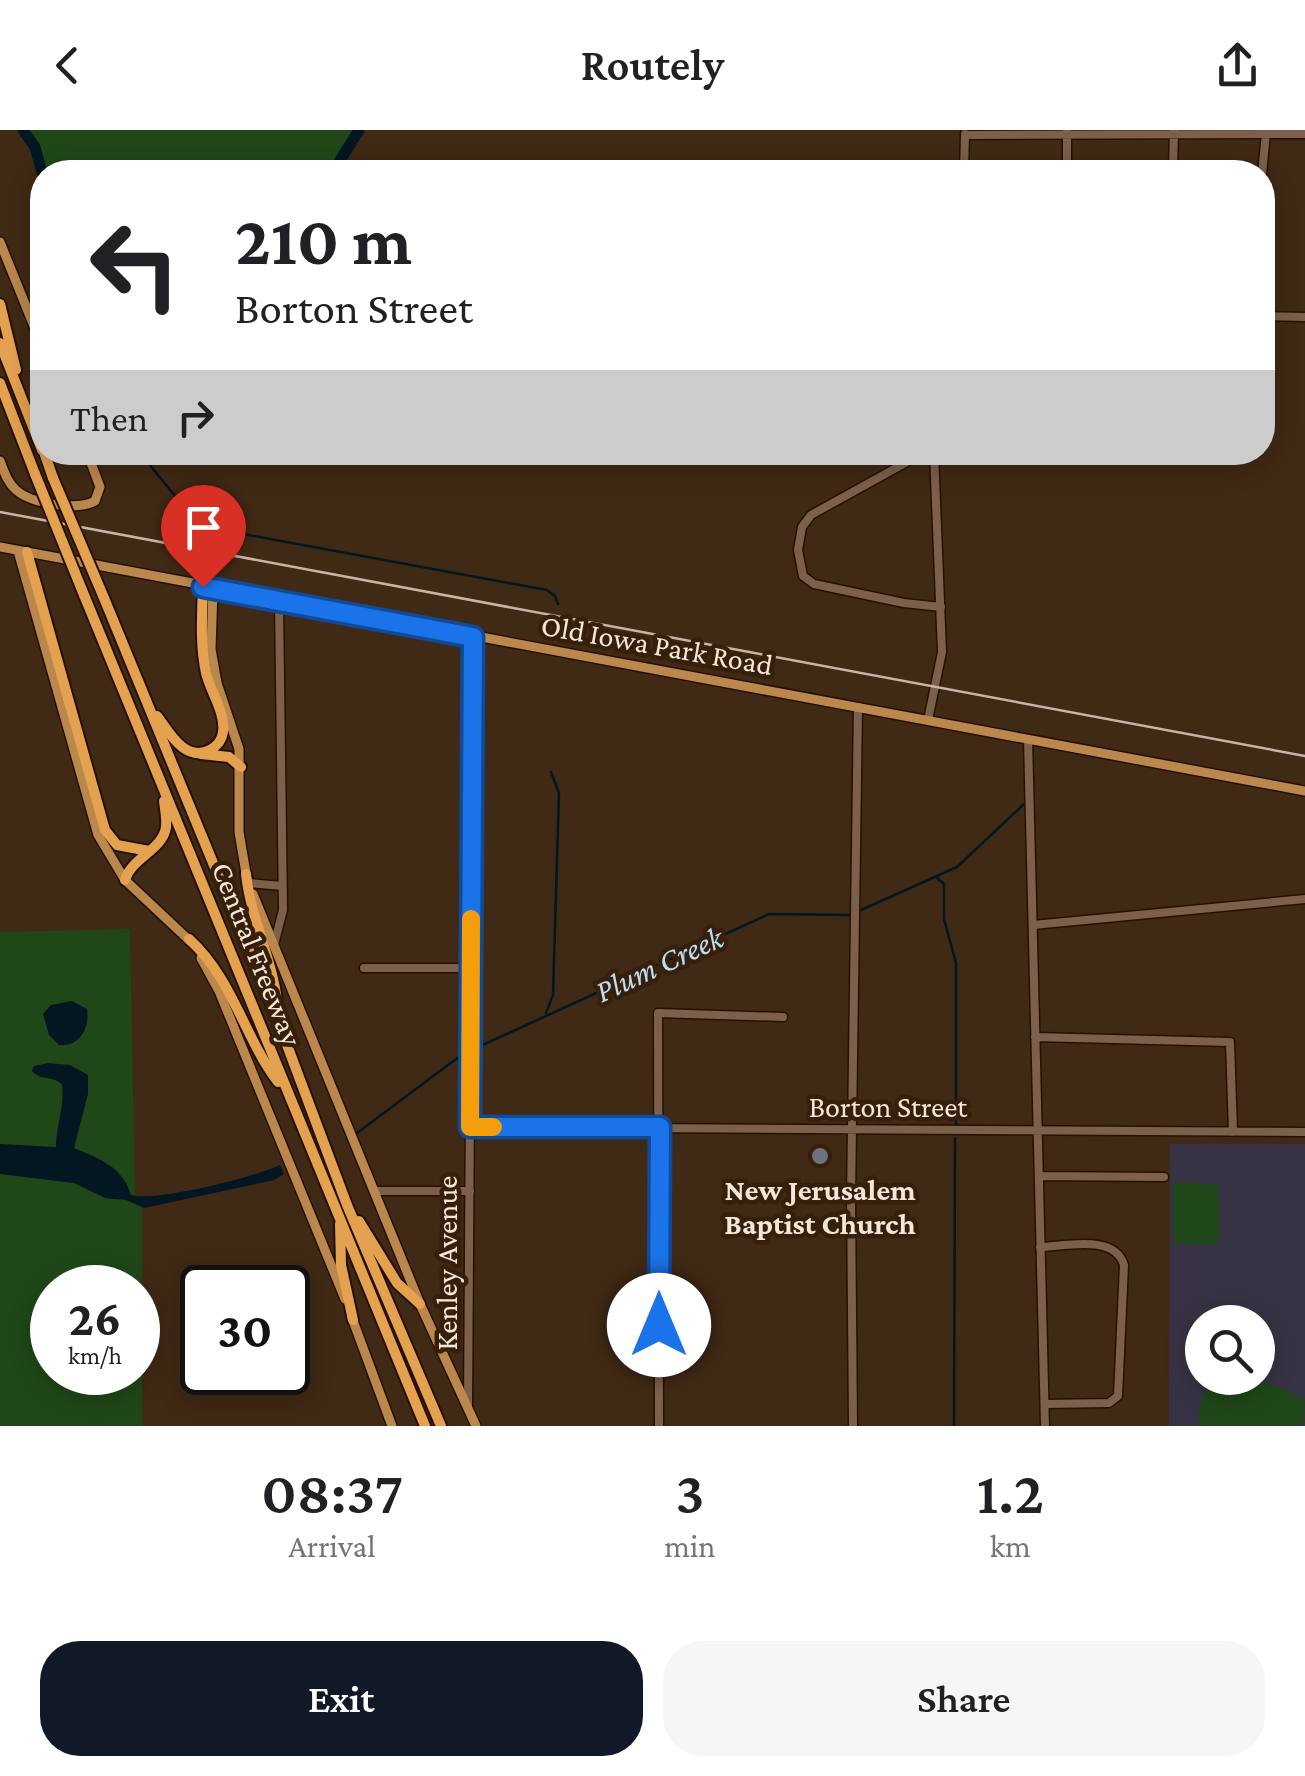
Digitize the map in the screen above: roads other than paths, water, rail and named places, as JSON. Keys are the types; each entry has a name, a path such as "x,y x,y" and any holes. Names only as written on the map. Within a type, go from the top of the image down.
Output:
{"highway":[{"path":"0,304 25,404"},
{"name":"Central Freeway","path":"0,343 30,417"},
{"name":"Central Freeway","path":"0,383 30,461"},
{"name":"Central Freeway","path":"32,465 288,1095 441,1426"},
{"name":"Central Freeway","path":"48,465 278,1022 424,1426"},
{"path":"23,552 104,830 117,845 149,852"},
{"path":"196,753 217,745 224,726 205,669 202,632 208,588"},
{"path":"147,703 178,743 196,753 230,757 241,766"},
{"path":"125,880 129,870 149,852 166,828 164,790"},
{"path":"247,879 249,902 278,998 278,1022"},
{"path":"189,940 206,955 233,996 268,1068 288,1095"},
{"path":"343,1209 341,1265 353,1320"},
{"path":"343,1209 369,1235 396,1284 420,1304"}],"main road":[{"path":"0,242 30,316"},
{"path":"0,461 8,481 24,496 78,507 90,504 99,495 99,481 92,465"},
{"name":"Old Iowa Park Road","path":"0,547 1305,791"},
{"name":"Central Freeway","path":"23,552 98,835 125,880 189,940 219,991 392,1426"},
{"name":"Central Freeway","path":"208,588 212,659 237,738 241,766 240,832 247,879 420,1304 476,1426"}],"street":[{"path":"964,160 965,132 1305,134"},
{"path":"1173,160 1174,132"},
{"path":"1067,133 1068,160"},
{"path":"1263,160 1266,133"},
{"path":"1275,316 1305,317"},
{"path":"901,465 811,515 800,534 803,576 814,584 941,607"},
{"path":"928,720 941,664 935,465"},
{"path":"274,945 281,917 282,886 279,601"},
{"name":"Kenley Avenue","path":"468,1410 473,637"},
{"path":"853,1426 858,706"},
{"path":"1028,739 1046,1426"},
{"path":"247,879 282,886"},
{"path":"1034,925 1305,899"},
{"path":"264,920 281,917"},
{"path":"364,968 471,968"},
{"path":"659,1426 658,1013 783,1016"},
{"path":"1035,1037 1230,1042 1233,1132"},
{"name":"Borton Street","path":"470,1127 1305,1132"},
{"path":"1039,1176 1164,1176"},
{"path":"374,1191 470,1191"},
{"path":"1040,1247 1107,1246 1119,1252 1124,1272 1118,1396 1109,1403 1045,1404"}],"water":[{"path":"72,1001 87,1009 87,1023 73,1043 59,1045 49,1035 43,1014 51,1005"},
{"path":"70,1065 88,1075 88,1094 74,1148 116,1171 131,1195 183,1192 280,1165 284,1174 274,1180 144,1208 126,1200 105,1198 74,1183 0,1174 0,1144 56,1147 62,1084 32,1071 34,1066"}],"waterway":[{"path":"23,130 38,160"},
{"path":"340,160 359,130"},
{"path":"150,465 195,520 210,528 547,590 558,604"},
{"path":"546,1013 553,995 559,793 551,772"},
{"name":"Plum Creek","path":"861,910 957,867 1024,804"},
{"path":"936,877 944,884 944,919 956,963 956,1126"},
{"name":"Plum Creek","path":"476,1048 769,914 849,915"},
{"name":"Plum Creek","path":"357,1133 464,1053"},
{"path":"954,1426 955,1138"}],"railway":[{"path":"0,512 1305,756"}],"place":[{"name":"New Jerusalem Baptist Church","path":"820,1156"}]}
